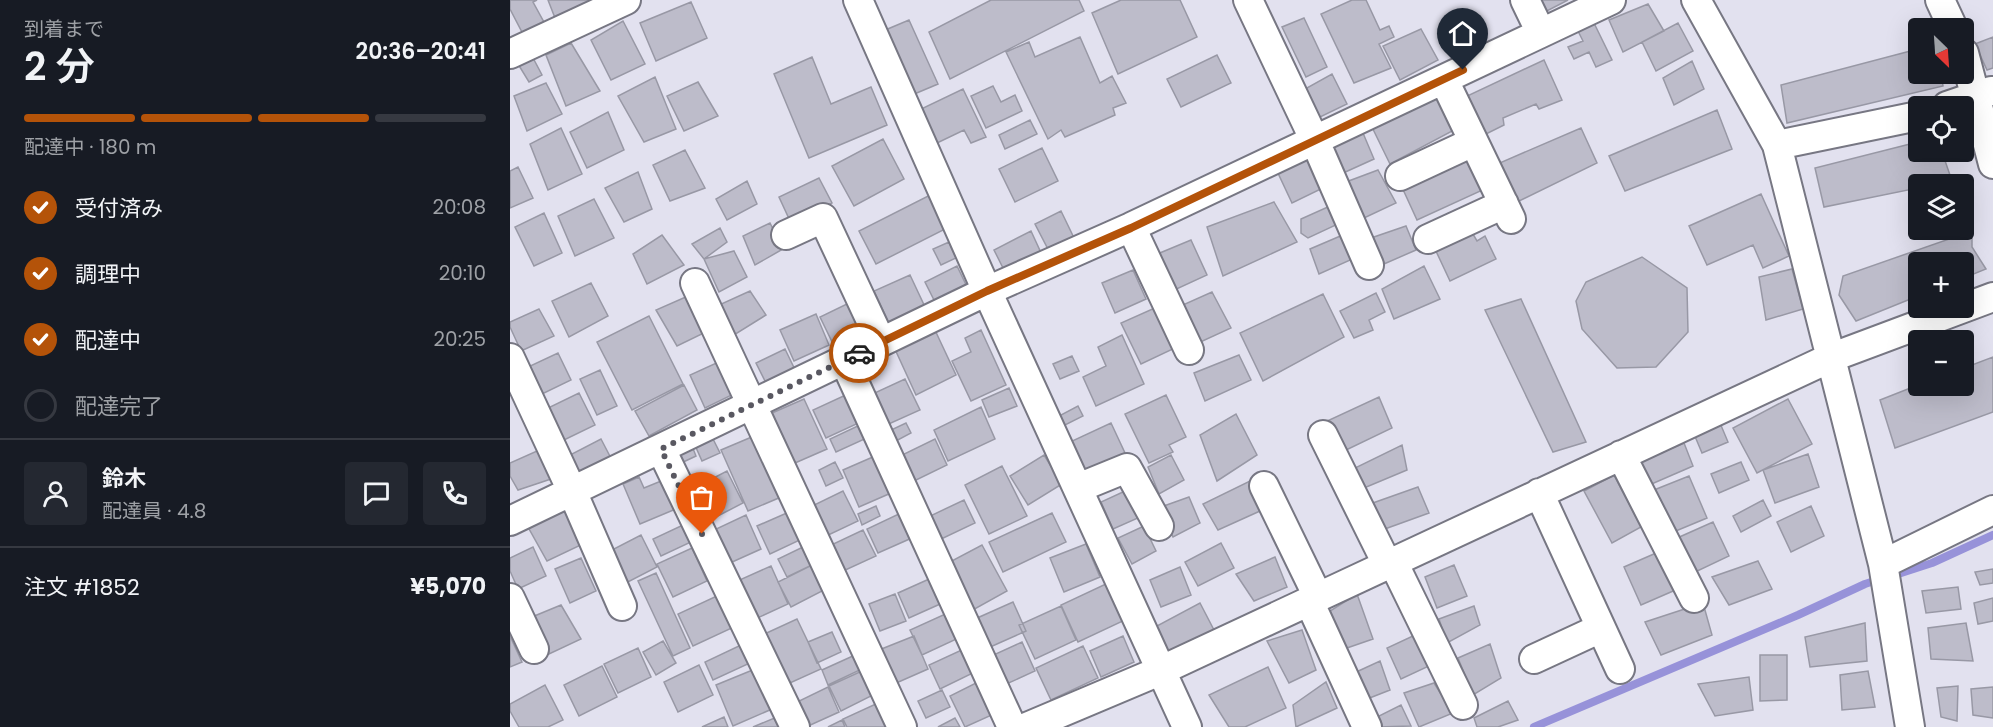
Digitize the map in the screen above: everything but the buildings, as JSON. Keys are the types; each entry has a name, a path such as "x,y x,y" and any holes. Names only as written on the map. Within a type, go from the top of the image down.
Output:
{"street":[{"path":"510,54 626,0"},
{"path":"858,0 987,291 1187,727"},
{"path":"1248,0 1315,141 1369,265"},
{"path":"1525,0 1542,33"},
{"path":"510,521 987,291 1131,228 1611,0"},
{"path":"1696,0 1777,145 1883,564 1910,727"},
{"path":"1940,0 1948,18"},
{"path":"1974,73 1984,93 1993,164"},
{"path":"1428,239 1507,212 1444,80"},
{"path":"1777,145 1908,118"},
{"path":"1400,176 1473,142"},
{"path":"786,235 823,218 880,342"},
{"path":"1131,228 1189,350"},
{"path":"695,283 902,727"},
{"path":"1027,727 1162,670 1830,358 1993,297"},
{"path":"510,358 572,491 621,606"},
{"path":"844,360 1012,727"},
{"path":"1323,435 1463,705"},
{"path":"661,449 795,727"},
{"path":"1621,455 1694,598"},
{"path":"1078,488 1127,468 1159,526"},
{"path":"1264,486 1367,727"},
{"path":"1539,493 1620,669"},
{"path":"1883,564 1993,510"},
{"path":"510,598 534,648"},
{"path":"1534,659 1601,628"}],"waterway":[{"path":"1892,576 1932,563 1993,535"},
{"path":"1534,727 1880,579"}],"way so far":[{"path":"702,534 661,449 859,353"}],"route":[{"path":"859,353 987,291 1131,228 1463,70"}]}
